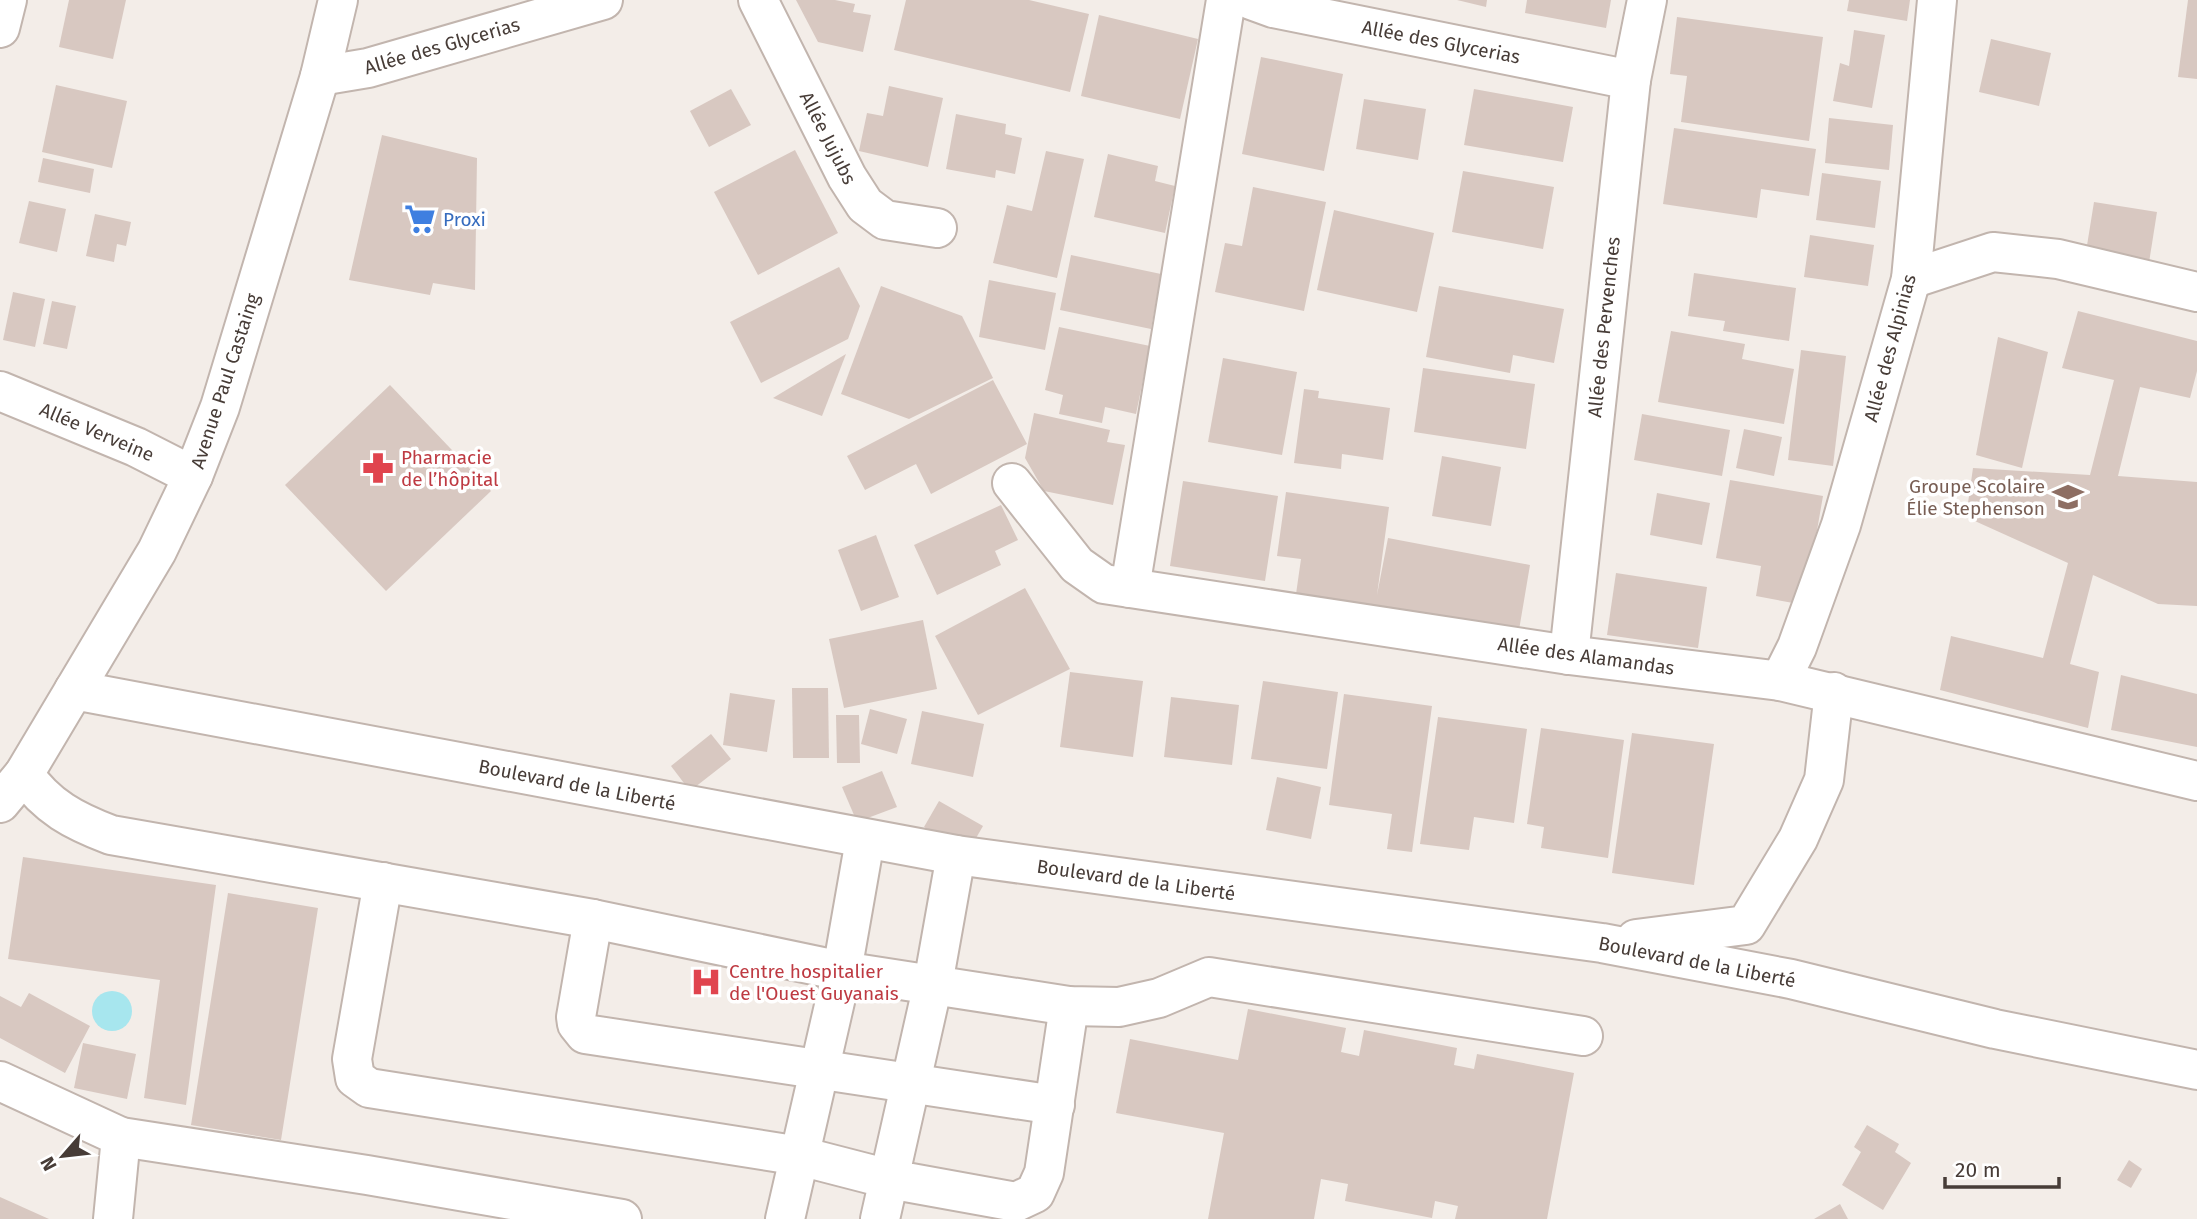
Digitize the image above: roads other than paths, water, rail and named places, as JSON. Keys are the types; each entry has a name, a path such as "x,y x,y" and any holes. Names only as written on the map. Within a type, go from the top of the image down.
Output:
{"street":[{"path":"0,28 7,0"},
{"name":"Avenue Paul Castaing","path":"12,789 157,551 193,476 220,407 320,76 338,0"},
{"name":"Allée des Glycerias","path":"320,76 368,68 603,0"},
{"name":"Allée Jujubs","path":"758,0 847,177 865,205 885,220 937,228"},
{"path":"1130,588 1226,0"},
{"name":"Allée des Glycerias","path":"1251,0 1299,13 1631,80"},
{"name":"Allée des Pervenches","path":"1569,655 1631,80 1647,0"},
{"name":"Allée des Alpinias","path":"1780,681 1797,648 1841,526 1911,279 1937,0"},
{"path":"1911,279 1993,252 2058,259 2197,292"},
{"name":"Allée Verveine","path":"0,391 136,447 193,476"},
{"name":"Allée des Alamandas","path":"1012,483 1077,565 1104,584 1569,655 1780,681 2197,781"},
{"name":"Boulevard de la Liberté","path":"74,690 865,840 956,855 1602,943 1791,979 1995,1029 2197,1070"},
{"path":"1602,943 1746,925 1793,849 1824,780 1834,692"},
{"path":"12,789 40,796 58,811 111,835 593,919 842,971 1069,1006 1119,1007 1159,998 1209,977 1583,1036"},
{"path":"785,1219 842,971 865,840"},
{"path":"880,1219 933,985 956,855"},
{"path":"383,882 352,1059 355,1078 369,1088 800,1156 889,1179 1016,1202 1035,1193 1044,1173 1069,1006"},
{"path":"593,919 576,1017 577,1024 585,1034 1055,1105"},
{"path":"0,1081 121,1137 367,1175 622,1219"},
{"path":"113,1219 121,1137"}],"water":[{"path":"112,991 120,992 126,997 131,1003 131,1019 126,1025 120,1030 112,1031 104,1030 98,1025 93,1019 92,1011 93,1003 98,997 104,992"}],"place":[{"name":"Proxi","path":"420,219"},
{"name":"Pharmacie de l’hôpital","path":"378,468"},
{"name":"Groupe Scolaire Élie Stephenson","path":"2068,497"},
{"name":"Centre hospitalier de l'Ouest Guyanais","path":"706,982"}]}
